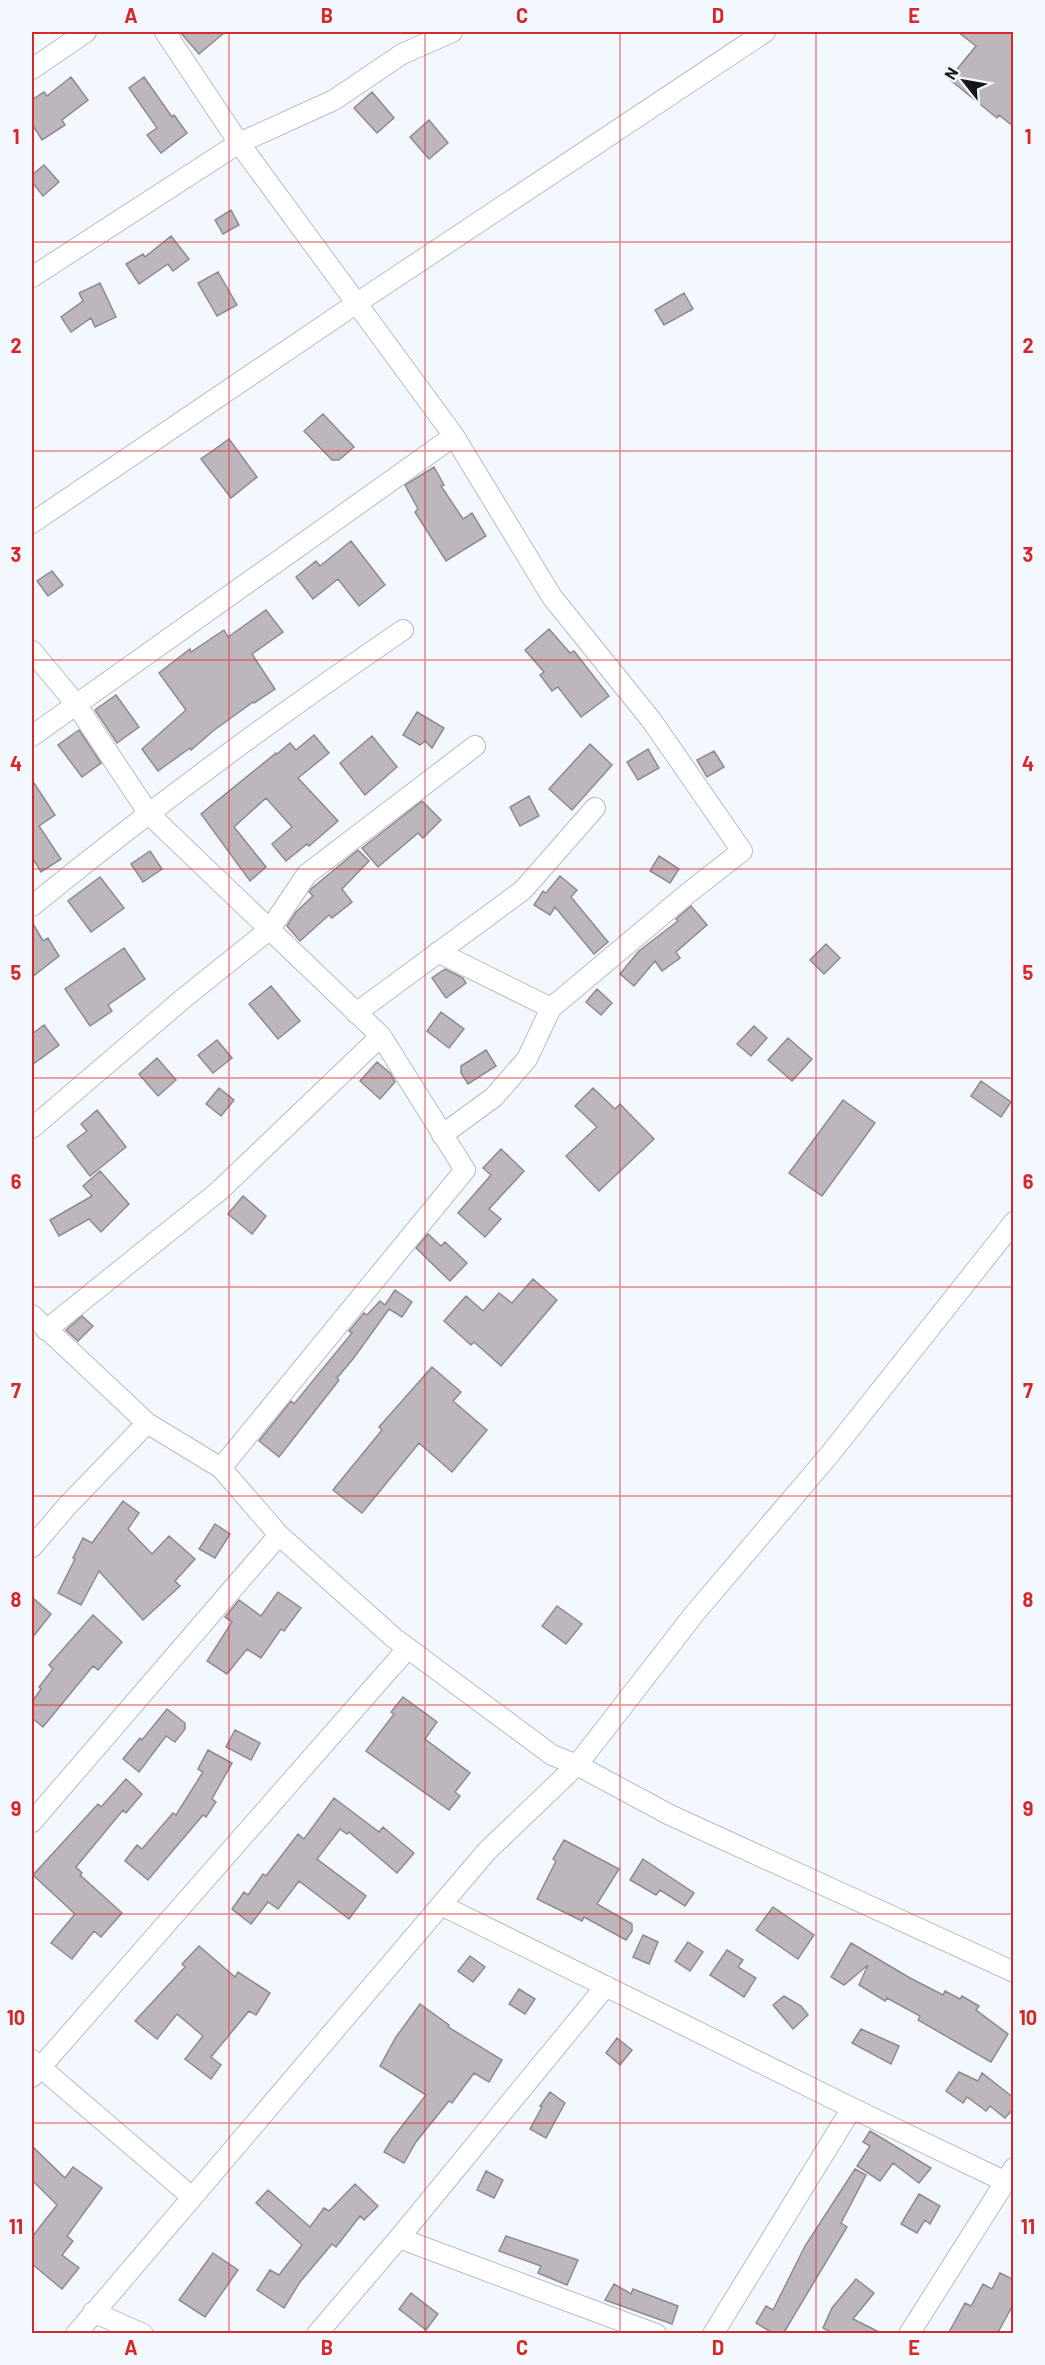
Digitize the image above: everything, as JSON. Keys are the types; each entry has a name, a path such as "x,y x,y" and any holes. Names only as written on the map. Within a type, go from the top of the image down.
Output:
{"street":[{"path":"32,69 86,32"},
{"path":"165,32 239,142 454,436 552,597 652,721 742,851 687,894 552,1008 527,1059 494,1097 442,1135"},
{"path":"32,277 239,142 334,100 402,54 452,32"},
{"path":"32,523 357,303 765,32"},
{"path":"32,736 454,436"},
{"path":"32,906 307,695 403,630"},
{"path":"32,651 76,704 149,814 381,1036 465,1170 221,1468"},
{"path":"32,1128 184,998 270,929 307,873 475,746"},
{"path":"356,1013 523,890 595,808"},
{"path":"438,952 552,1008"},
{"path":"46,1330 219,1191 381,1036"},
{"path":"76,2334 487,1851 576,1765 695,1613 830,1454 1014,1222"},
{"path":"32,1315 147,1423 221,1468 279,1535 408,1648 552,1755 576,1765 670,1815 1014,1972"},
{"path":"32,1547 68,1505 147,1423"},
{"path":"32,1822 279,1535"},
{"path":"192,2197 34,2068 408,1648"},
{"path":"441,1905 852,2108 1010,2175 909,2334"},
{"path":"317,2334 606,1986"},
{"path":"713,2334 852,2108"},
{"path":"399,2238 656,2334"},
{"path":"93,2312 143,2334"}],"building":[{"path":"180,32 225,32 199,54"},
{"path":"958,32 1014,32 1014,127 999,115 997,118 949,79 976,46"},
{"path":"71,77 88,100 62,120 65,125 42,140 32,124 32,100 44,92 47,96"},
{"path":"144,77 172,117 174,115 187,133 161,153 147,135 157,128 129,88"},
{"path":"372,92 394,118 377,133 354,108"},
{"path":"429,120 448,143 429,159 410,137"},
{"path":"44,165 59,182 43,196 32,182 32,175"},
{"path":"231,210 239,225 223,234 215,220"},
{"path":"171,236 189,259 173,271 168,264 139,284 126,264 143,254 145,257"},
{"path":"218,272 237,305 217,316 198,283"},
{"path":"100,283 116,317 95,327 91,318 71,332 61,317 83,301 79,293"},
{"path":"684,293 693,309 664,325 655,310"},
{"path":"323,414 354,447 339,460 332,460 304,431"},
{"path":"229,439 257,477 231,498 201,459"},
{"path":"434,467 444,485 441,486 463,519 472,513 486,536 446,561 415,512 418,509 405,485"},
{"path":"351,541 385,585 359,606 338,579 313,599 296,577 316,561 320,566"},
{"path":"52,571 63,585 48,596 37,581"},
{"path":"266,610 283,632 252,654 275,689 253,702 191,750 190,748 158,771 142,749 186,710 159,673 190,649 191,652 224,630 228,637"},
{"path":"549,629 570,653 574,651 609,696 581,717 558,687 552,691 540,675 544,672 525,650"},
{"path":"116,695 139,727 117,743 95,710"},
{"path":"417,712 444,728 432,748 425,741 420,745 403,735"},
{"path":"79,730 101,763 82,777 58,745"},
{"path":"314,735 329,753 298,778 338,821 309,846 307,844 286,861 272,844 292,827 266,798 234,827 266,867 250,881 201,814 290,743 296,750"},
{"path":"372,736 397,767 365,795 340,763"},
{"path":"590,744 612,765 572,810 549,789"},
{"path":"648,749 659,768 638,780 627,762"},
{"path":"714,751 724,767 707,777 697,760"},
{"path":"32,780 55,815 39,826 61,859 41,872 32,857"},
{"path":"529,796 539,816 520,826 510,807"},
{"path":"422,801 441,820 423,838 418,833 378,867 362,848"},
{"path":"358,850 369,861 342,889 352,902 332,918 329,915 300,941 287,926 296,912 313,896 309,892 311,889"},
{"path":"150,851 162,869 143,882 131,864"},
{"path":"659,856 679,869 670,883 650,871"},
{"path":"560,876 577,890 571,897 608,942 594,954 555,907 550,915 534,905 543,891 546,893"},
{"path":"100,877 124,908 91,932 68,901"},
{"path":"691,906 707,925 676,952 680,958 662,971 655,961 634,986 620,974 639,951 678,921 676,919"},
{"path":"32,922 43,941 48,938 59,956 32,977"},
{"path":"826,944 840,958 824,974 810,960"},
{"path":"124,948 145,979 108,1005 112,1011 90,1026 65,989"},
{"path":"445,969 463,978 466,983 446,998 432,978"},
{"path":"271,986 300,1021 278,1039 249,1004"},
{"path":"597,989 612,1003 601,1015 586,1002"},
{"path":"441,1012 464,1029 449,1048 427,1031"},
{"path":"44,1025 59,1045 32,1065 32,1034"},
{"path":"754,1026 767,1038 751,1056 737,1044"},
{"path":"788,1038 812,1059 792,1081 768,1060"},
{"path":"217,1040 232,1058 213,1073 198,1055"},
{"path":"486,1050 496,1066 468,1084 461,1073 461,1066"},
{"path":"157,1058 176,1080 158,1096 139,1074"},
{"path":"377,1062 390,1073 395,1082 380,1099 360,1081"},
{"path":"981,1081 1011,1102 1001,1117 971,1096"},
{"path":"219,1088 234,1100 221,1116 206,1104"},
{"path":"593,1088 615,1109 620,1104 654,1139 599,1191 566,1156 597,1127 575,1106"},
{"path":"843,1100 875,1123 822,1196 789,1173"},
{"path":"97,1110 126,1147 90,1176 67,1146 87,1131 81,1124"},
{"path":"501,1149 524,1171 489,1209 501,1219 485,1237 458,1213 491,1175 483,1168"},
{"path":"100,1171 129,1204 101,1232 89,1219 59,1236 50,1220 92,1196 83,1186"},
{"path":"243,1196 266,1216 252,1234 228,1214"},
{"path":"428,1234 441,1246 445,1242 467,1263 450,1281 416,1248"},
{"path":"533,1279 557,1300 501,1366 474,1342 471,1345 444,1321 466,1296 483,1311 499,1293 512,1303"},
{"path":"395,1290 412,1302 402,1317 389,1309 337,1378 339,1380 279,1457 259,1441 291,1401 294,1404 352,1333 349,1331 364,1313 367,1315 380,1301 385,1305"},
{"path":"82,1316 93,1326 78,1341 66,1330"},
{"path":"432,1367 461,1392 453,1401 487,1430 452,1472 419,1443 362,1513 333,1490 382,1430 379,1427"},
{"path":"123,1501 139,1513 128,1529 152,1554 169,1536 195,1559 175,1581 180,1586 143,1620 99,1571 81,1605 58,1593 83,1538 92,1543"},
{"path":"215,1524 230,1534 215,1558 199,1549"},
{"path":"278,1592 301,1608 284,1631 281,1629 261,1658 247,1649 227,1674 207,1661 232,1622 225,1617 239,1600 261,1616"},
{"path":"32,1597 51,1614 32,1638"},
{"path":"557,1606 582,1624 566,1644 542,1626"},
{"path":"93,1615 122,1642 98,1670 93,1666 43,1727 32,1718 32,1702 41,1689 39,1687 53,1669 49,1665"},
{"path":"403,1697 437,1722 425,1739 470,1773 455,1792 460,1796 449,1810 366,1751 394,1714 391,1712"},
{"path":"167,1709 185,1723 185,1729 175,1742 166,1736 139,1772 123,1759"},
{"path":"235,1730 260,1743 251,1760 226,1747"},
{"path":"208,1750 232,1763 212,1799 216,1802 206,1817 203,1815 148,1880 125,1861 137,1845 142,1849 173,1813 176,1815 203,1772 198,1769"},
{"path":"126,1779 142,1794 126,1813 123,1810 76,1867 82,1873 80,1875 122,1913 101,1937 94,1931 72,1959 51,1943 75,1914 33,1875 98,1804 101,1807"},
{"path":"334,1798 379,1832 383,1827 414,1853 397,1873 349,1832 347,1834 340,1829 317,1859 366,1896 349,1919 299,1881 278,1909 268,1902 251,1924 232,1909 244,1892 248,1895 263,1874 266,1876 298,1834 304,1839"},
{"path":"564,1840 619,1869 597,1904 632,1924 632,1931 626,1940 584,1917 582,1921 537,1899 556,1861 553,1859"},
{"path":"643,1859 694,1893 685,1906 660,1890 656,1895 630,1880"},
{"path":"773,1907 814,1935 798,1959 756,1930"},
{"path":"643,1935 658,1942 649,1964 633,1957"},
{"path":"688,1942 703,1952 690,1971 675,1961"},
{"path":"851,1943 943,1995 945,1991 960,1999 962,1996 979,2006 976,2010 1008,2034 991,2062 918,2020 920,2016 887,1998 885,2001 859,1985 868,1965 844,1985 831,1977"},
{"path":"199,1946 235,1977 238,1972 270,1993 256,2015 249,2011 211,2057 221,2065 211,2079 185,2059 203,2036 177,2014 157,2039 135,2021 185,1967 182,1964"},
{"path":"727,1950 743,1960 738,1967 756,1978 744,1997 710,1975"},
{"path":"470,1956 485,1967 473,1982 458,1971"},
{"path":"519,1989 535,1999 525,2014 509,2004"},
{"path":"784,1996 801,2006 808,2015 793,2029 773,2005"},
{"path":"420,2004 449,2025 448,2027 502,2060 489,2082 474,2073 452,2103 449,2101 416,2142 404,2163 384,2152 426,2095 380,2066 396,2037"},
{"path":"861,2029 899,2046 891,2064 852,2043"},
{"path":"617,2038 632,2050 620,2065 606,2053"},
{"path":"959,2072 978,2081 982,2073 1014,2098 1014,2108 1005,2118 990,2106 986,2111 967,2097 963,2103 946,2091"},
{"path":"550,2092 565,2103 546,2138 530,2129 542,2107 540,2106"},
{"path":"870,2131 931,2168 919,2183 893,2163 880,2181 857,2166 870,2146 863,2142"},
{"path":"32,2146 65,2178 73,2167 102,2188 67,2236 73,2241 62,2255 79,2268 62,2289 32,2264 32,2237 57,2205 32,2180"},
{"path":"855,2169 866,2175 841,2223 847,2227 783,2334 774,2334 756,2323 766,2306 773,2310 805,2246"},
{"path":"486,2171 503,2180 494,2198 477,2190"},
{"path":"355,2184 378,2206 364,2220 360,2216 336,2247 332,2244 300,2282 284,2308 257,2290 270,2270 279,2275 302,2245 256,2203 268,2190 310,2227 324,2208 329,2211"},
{"path":"919,2194 940,2206 930,2224 925,2220 917,2233 901,2224"},
{"path":"506,2236 578,2260 567,2285 538,2273 541,2266 499,2251"},
{"path":"213,2253 238,2270 205,2317 179,2300"},
{"path":"1000,2273 1014,2280 1014,2303 997,2334 948,2334 965,2303 971,2306 983,2284 992,2289"},
{"path":"856,2279 874,2293 853,2319 883,2334 834,2334 823,2328 832,2308"},
{"path":"614,2284 631,2294 633,2289 678,2306 672,2324 605,2300"},
{"path":"411,2293 438,2314 426,2330 399,2309"}]}
